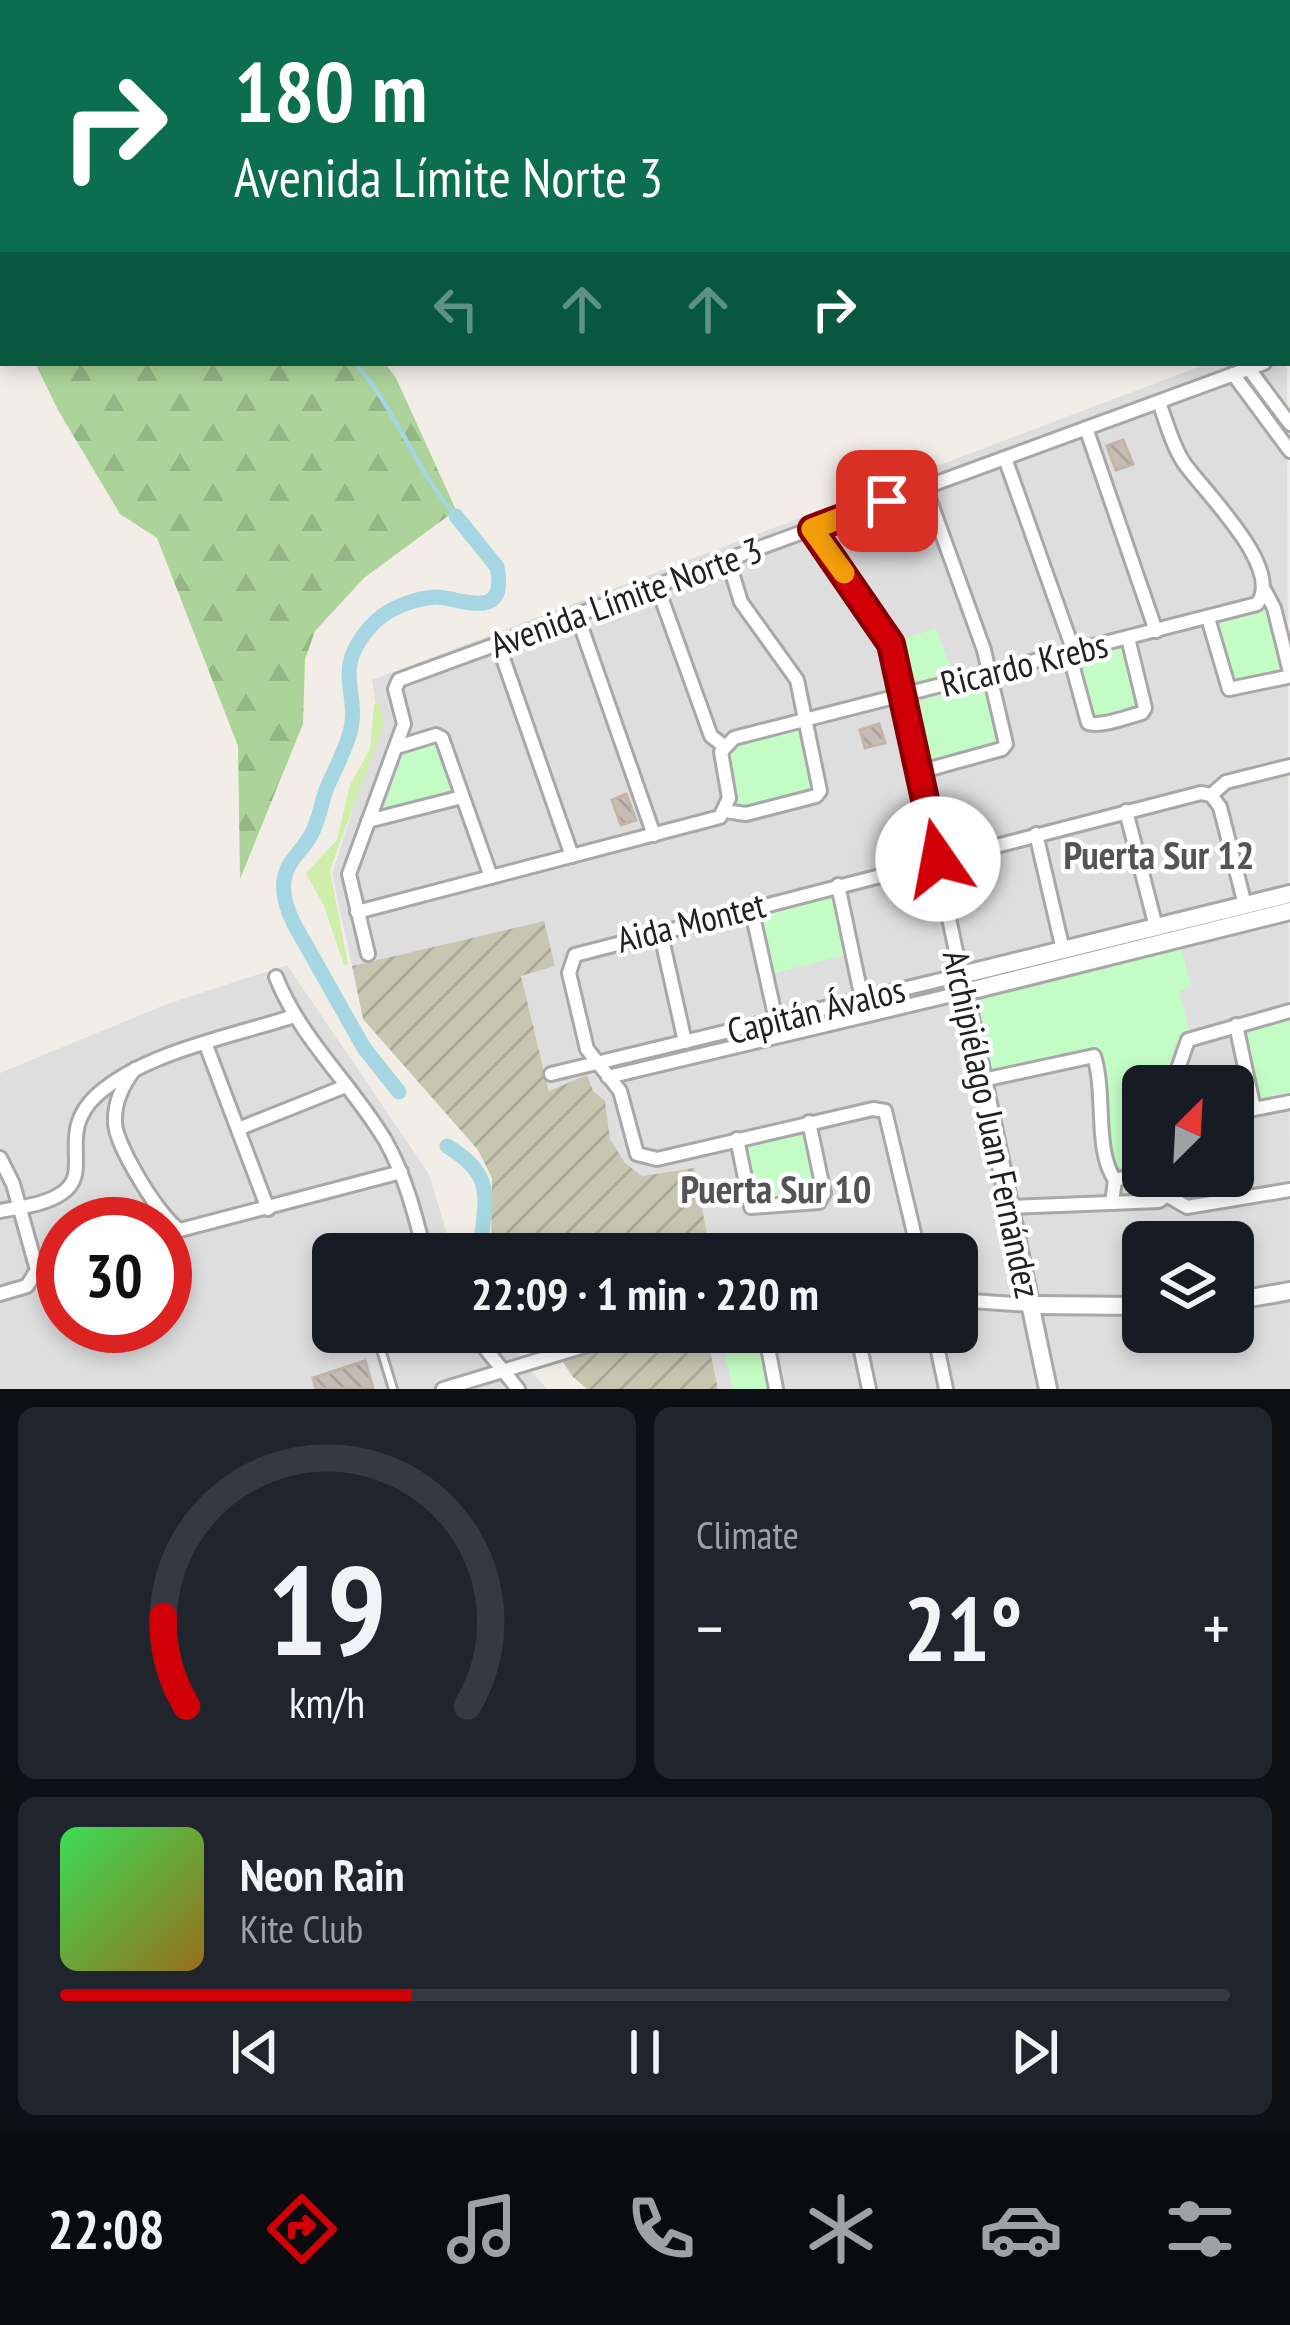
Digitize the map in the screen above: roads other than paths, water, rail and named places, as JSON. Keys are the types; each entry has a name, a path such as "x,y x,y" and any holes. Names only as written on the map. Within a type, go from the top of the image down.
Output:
{"street":[{"name":"Avenida Límite Norte 3","path":"397,747 404,721 395,684 1256,366"},
{"path":"1249,369 1290,424"},
{"path":"1233,374 1290,451"},
{"path":"1159,402 1179,455 1253,555 1265,580 1288,677 1229,689 1208,618"},
{"path":"1086,428 1156,631"},
{"path":"1005,458 1072,652 1086,720 1093,725 1145,711 1128,638"},
{"path":"919,772 1004,748 990,673 925,488"},
{"name":"Archipiélago Juan Fernández","path":"812,529 887,634 1048,1389"},
{"path":"725,811 746,814 818,795 796,680 741,602 728,560"},
{"path":"357,912 717,818 725,811 730,798 721,757 724,746 711,736 657,586"},
{"name":"Ricardo Krebs","path":"724,746 734,738 805,719 1253,606 1265,591"},
{"path":"577,615 654,835"},
{"path":"498,644 572,856"},
{"path":"368,954 350,874 397,747 440,736 490,877"},
{"name":"Aida Montet","path":"737,1139 657,1159 640,1157 634,1150 620,1091 587,1049 570,962 580,951 1211,794 1220,784 1290,766"},
{"path":"1211,794 1220,807 1245,905"},
{"path":"368,821 462,797"},
{"path":"1126,812 1156,927"},
{"path":"1036,834 1063,950"},
{"path":"838,885 862,999"},
{"name":"Capitán Ávalos","path":"551,1074 862,999 963,983 1063,950 1290,894"},
{"path":"751,907 776,1020"},
{"name":"Capitán Ávalos","path":"608,1077 963,983 1290,910"},
{"path":"660,931 686,1042"},
{"path":"276,977 294,1016 380,1132 401,1172 419,1233"},
{"path":"1179,1065 1188,1040 1290,1011"},
{"path":"0,1211 50,1200 72,1185 78,1167 73,1142 78,1119 99,1093 135,1069 294,1016"},
{"path":"1236,1024 1254,1109 1290,1102"},
{"path":"206,1045 268,1209"},
{"path":"983,1080 1094,1056 1103,1100 1105,1161 1115,1180 1112,1203"},
{"path":"135,1069 118,1098 117,1135 173,1227 191,1231 401,1172"},
{"path":"238,1129 346,1086"},
{"path":"809,1123 824,1193 819,1202 751,1207 737,1139 809,1123 872,1109 885,1111 915,1233"},
{"path":"0,1158 37,1270 27,1286 0,1294"},
{"path":"1115,1180 1122,1178"},
{"path":"1254,1196 1290,1190"},
{"path":"1010,1207 1166,1197"},
{"path":"1170,1197 1194,1207 1250,1197"},
{"path":"1254,1297 1290,1291"},
{"path":"978,1301 1122,1306"},
{"path":"489,1353 518,1389"},
{"path":"443,1389 562,1353"},
{"path":"769,1353 776,1389"},
{"path":"861,1353 868,1389"},
{"path":"938,1353 946,1389"}],"lane":[{"path":"382,1353 393,1389"}],"waterway":[{"path":"357,366 456,516"},
{"path":"399,1092 364,1048 294,924 284,880 314,828 348,739 352,722 349,668 362,638 383,615 412,601 436,597 479,603 495,596 497,567 456,516"},
{"path":"447,1146 476,1170 482,1182 483,1233"}],"district":[{"name":"Puerta Sur 12","path":"1159,855"},
{"name":"Puerta Sur 10","path":"776,1189"}]}
